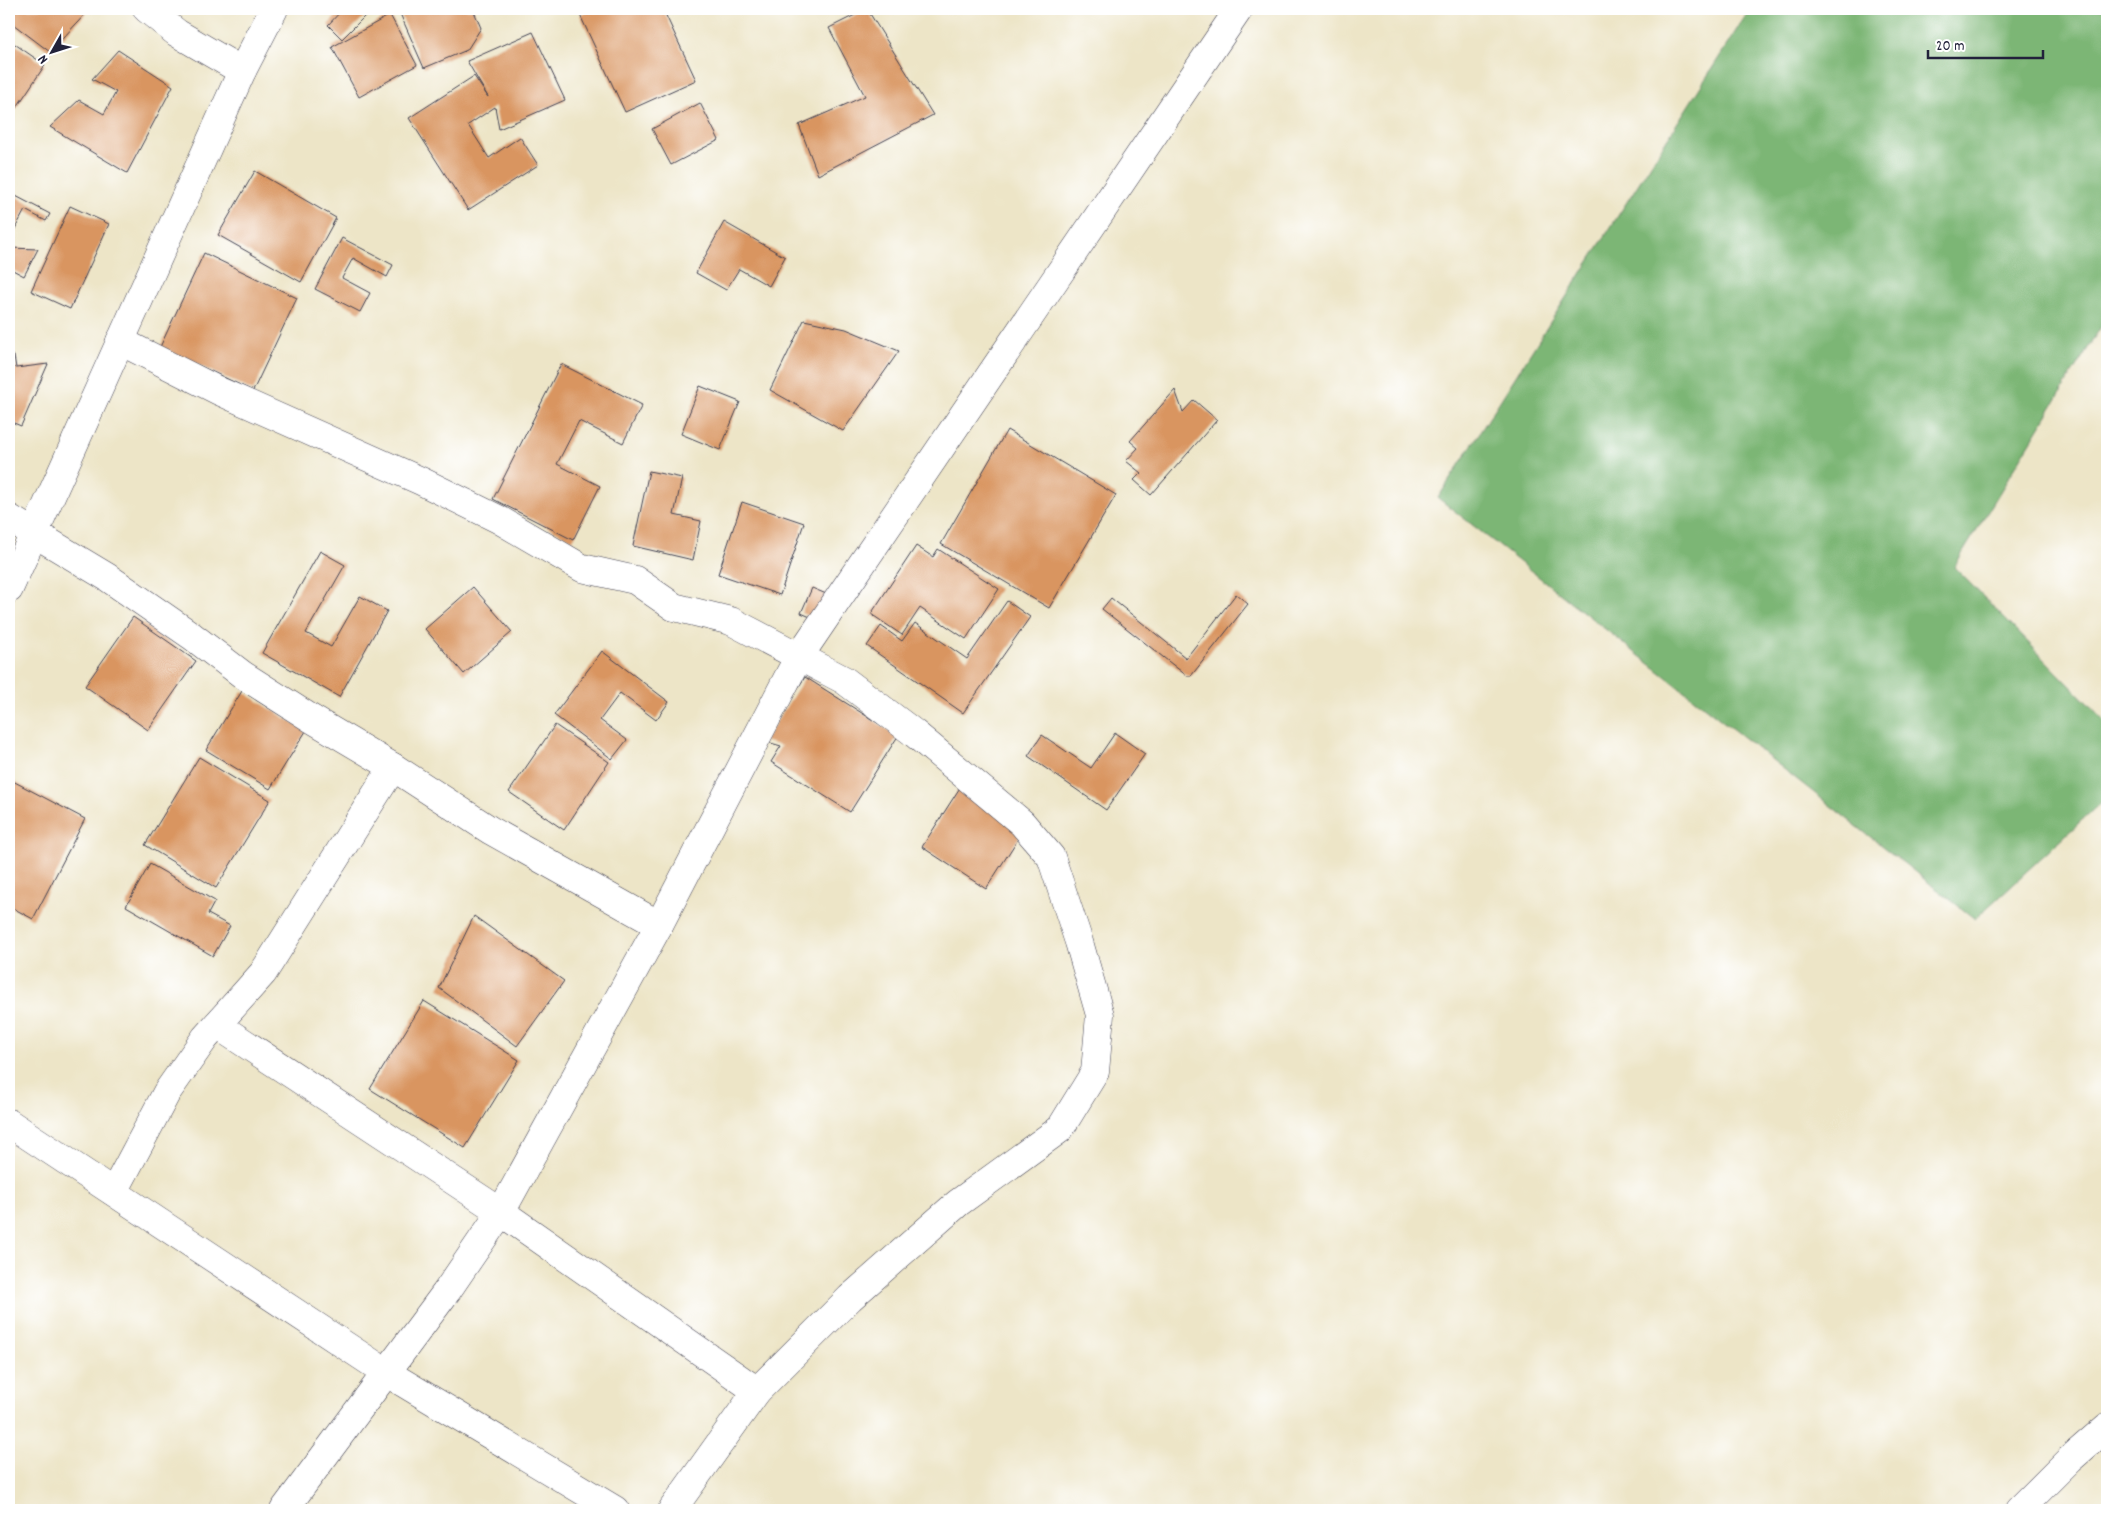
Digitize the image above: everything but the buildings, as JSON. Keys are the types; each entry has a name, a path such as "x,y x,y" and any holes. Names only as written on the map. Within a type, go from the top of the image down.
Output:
{"street":[{"path":"147,9 177,33 242,71"},
{"path":"9,589 242,71 274,9"},
{"path":"284,1510 448,1292 501,1212 659,925 798,658 1239,9"},
{"path":"120,341 219,391 430,485 498,519 582,568 635,580 674,606 731,621 798,658 844,680 914,734 1022,824 1051,857 1079,942 1100,1015 1095,1072 1060,1129 951,1209 850,1298 757,1391 672,1510"},
{"path":"9,518 35,532 120,586 192,636 243,675 312,719 393,767 490,830 659,925"},
{"path":"114,1192 167,1092 205,1038 264,973 393,767"},
{"path":"217,1025 501,1212 757,1391"},
{"path":"9,1123 387,1373 615,1510"},
{"path":"2019,1510 2069,1460 2107,1427"}],"green space":[{"path":"1750,9 2107,9 2107,317 1954,567 2107,723 2107,797 1975,919 1438,498"}]}
